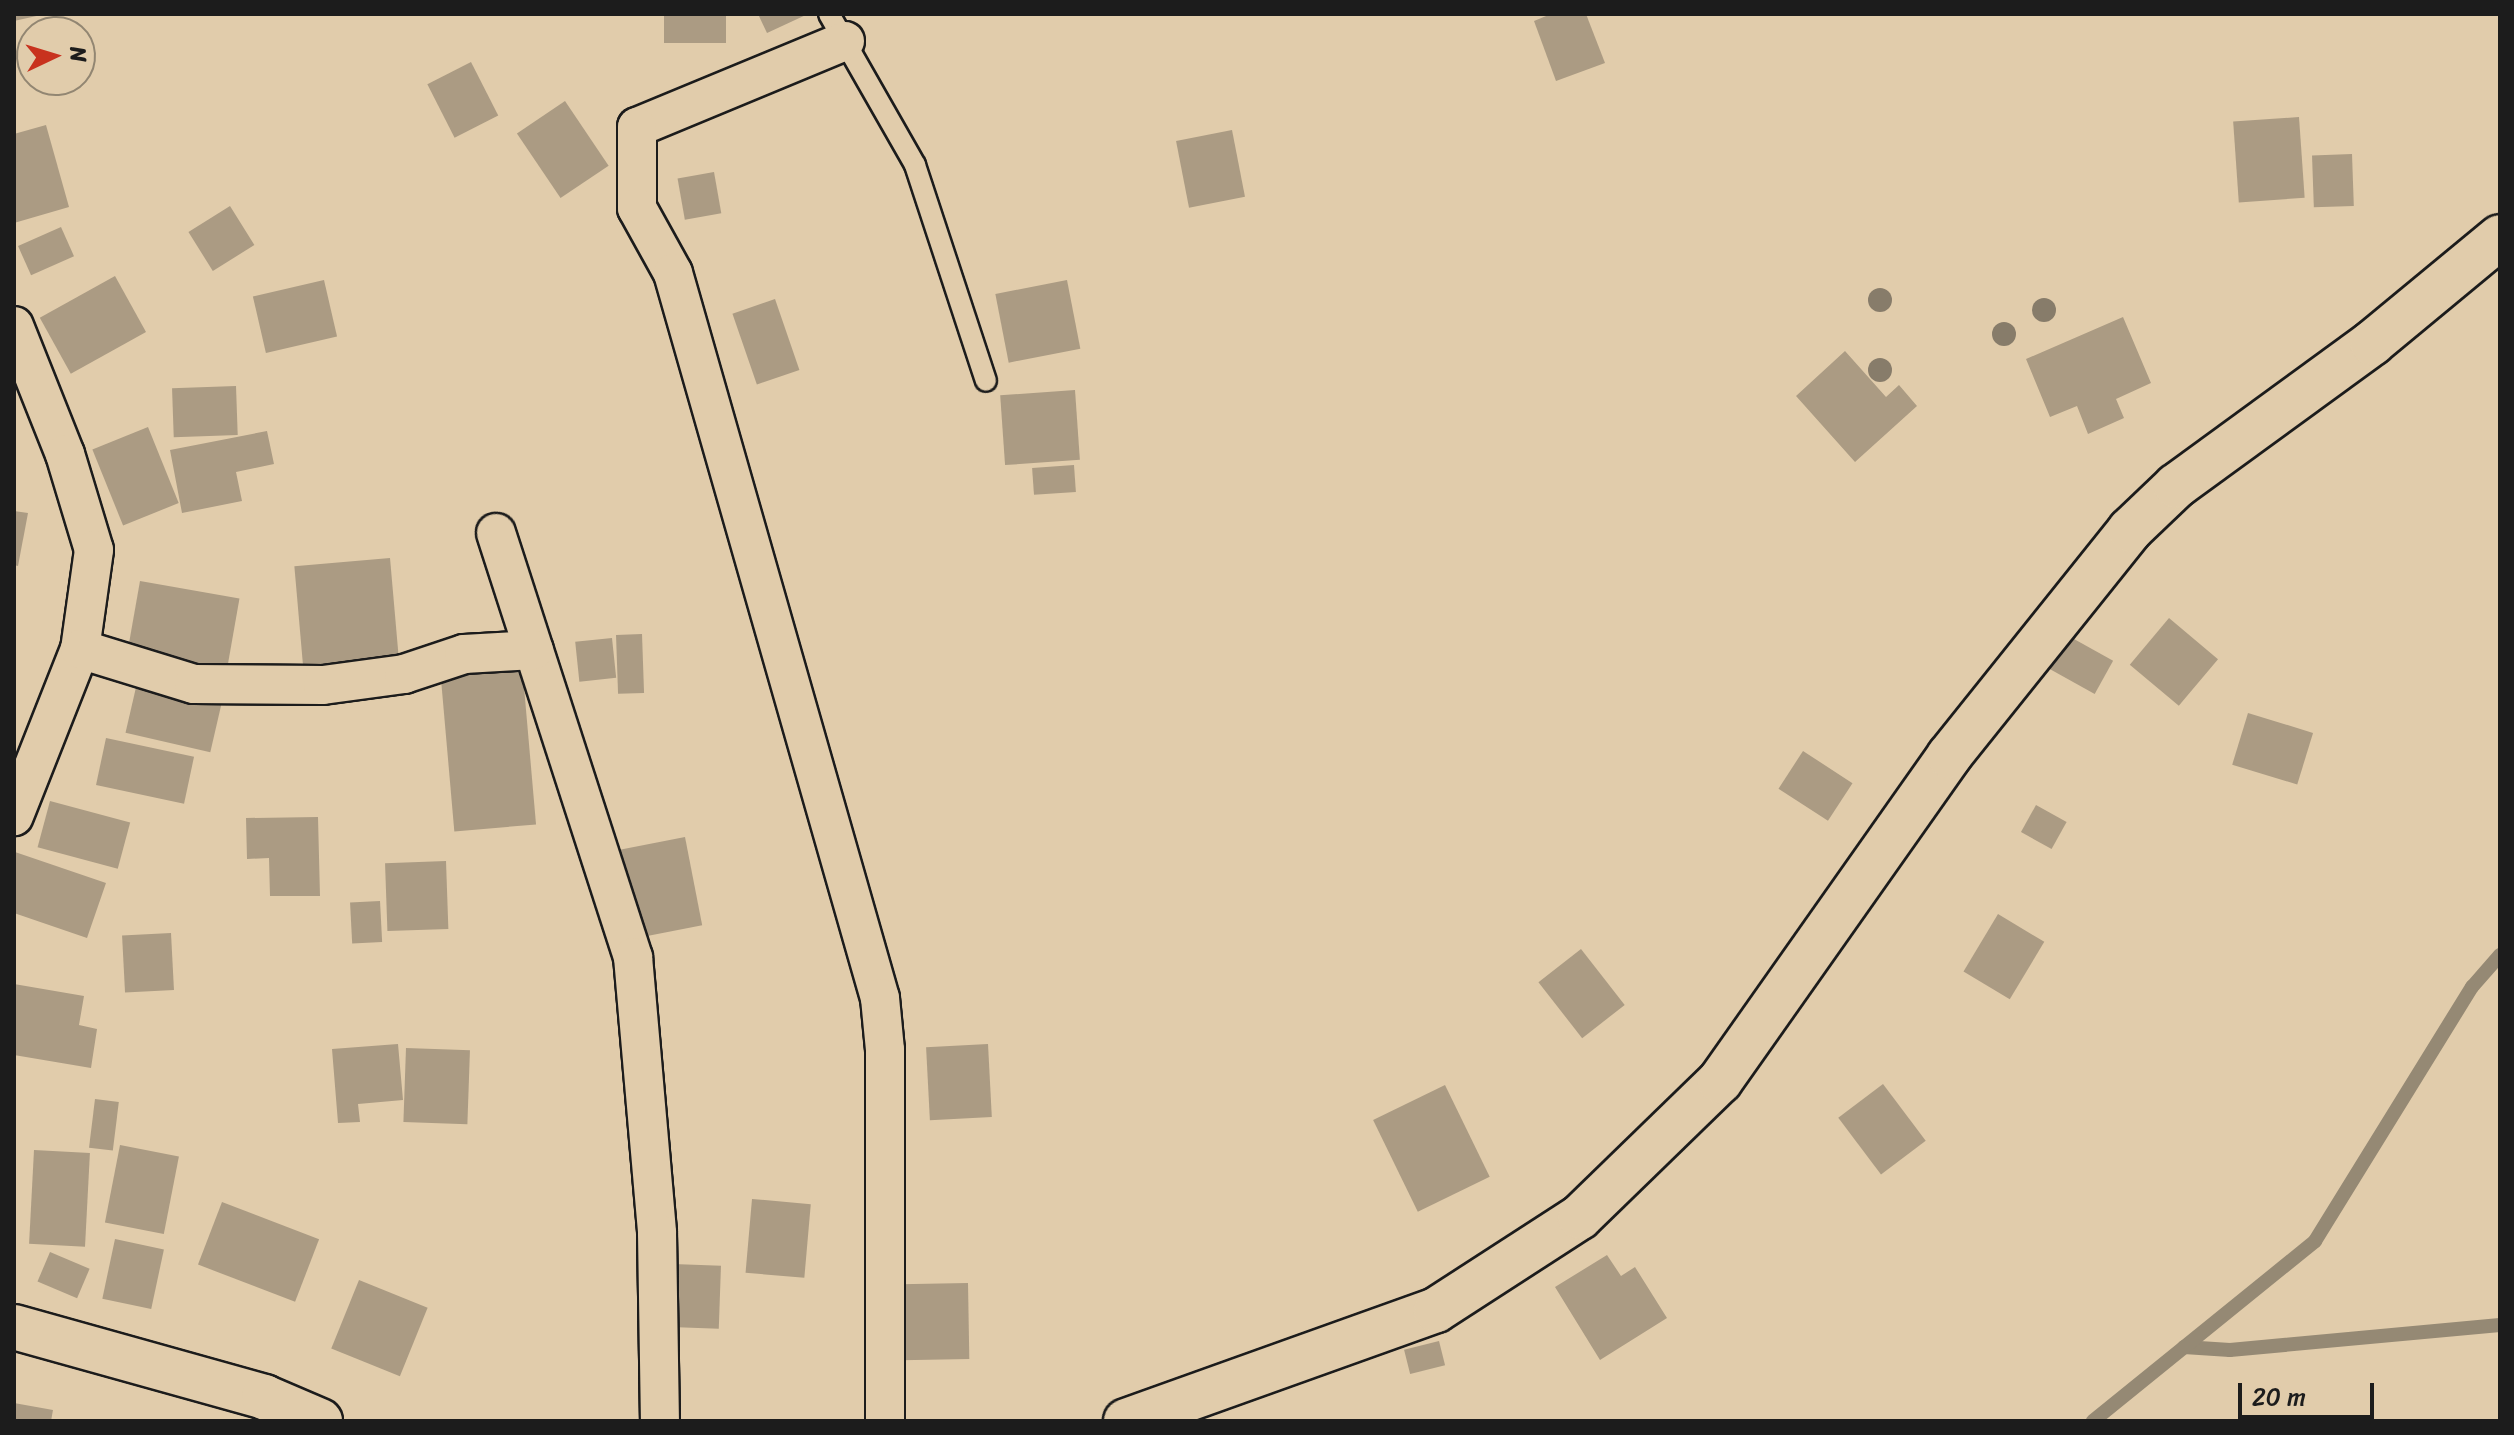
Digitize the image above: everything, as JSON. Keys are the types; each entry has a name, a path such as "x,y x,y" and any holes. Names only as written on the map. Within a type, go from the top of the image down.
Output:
{"main road":[{"path":"1126,1421 1436,1310 1580,1217 1743,1052 1949,756 2130,530 2176,486 2372,343 2500,237"},
{"path":"14,1327 264,1397 320,1421"}],"street":[{"path":"837,28 637,127 637,208 673,273 880,998 885,1050 885,1421"},
{"path":"14,326 70,469 94,550 80,649 14,816"},
{"path":"496,533 633,957 657,1233 660,1421"},
{"path":"80,649 194,684 323,685 404,674 464,654 534,650"}],"lane":[{"path":"837,28 915,165 986,381"}],"building":[{"path":"14,14 41,14 16,16 14,21"},
{"path":"664,14 726,14 726,43 664,43"},
{"path":"758,14 808,14 767,33"},
{"path":"1551,14 1586,14 1605,63 1556,81 1534,21"},
{"path":"471,62 498,115 455,138 427,84"},
{"path":"565,101 609,166 561,198 517,133"},
{"path":"2299,117 2305,198 2239,202 2233,122"},
{"path":"46,125 69,207 14,223 14,134"},
{"path":"1232,130 1245,197 1189,208 1176,141"},
{"path":"2352,154 2354,206 2314,207 2312,155"},
{"path":"714,172 721,213 685,220 678,178"},
{"path":"230,206 254,245 213,271 188,232"},
{"path":"61,227 74,256 31,275 18,246"},
{"path":"115,276 146,332 71,374 40,318"},
{"path":"324,280 337,337 266,353 253,296"},
{"path":"1067,280 1080,349 1009,363 995,294"},
{"path":"775,299 799,370 757,385 732,314"},
{"path":"2123,317 2151,383 2116,399 2124,418 2088,434 2077,406 2050,417 2026,359"},
{"path":"1845,351 1886,397 1899,385 1917,406 1855,462 1796,396"},
{"path":"236,386 238,435 174,437 172,388"},
{"path":"1075,390 1080,460 1005,465 1000,395"},
{"path":"148,427 179,503 123,526 92,449"},
{"path":"267,431 274,464 236,472 242,501 182,513 170,450"},
{"path":"1074,465 1076,492 1034,495 1032,468"},
{"path":"14,511 28,513 18,566 14,565"},
{"path":"390,558 399,663 304,671 294,566"},
{"path":"140,581 239,599 226,672 127,655"},
{"path":"2169,618 2218,659 2179,706 2130,665"},
{"path":"642,634 644,693 618,694 616,635"},
{"path":"2065,634 2113,661 2095,694 2047,667"},
{"path":"612,638 616,678 579,682 575,642"},
{"path":"522,664 536,824 454,832 440,671"},
{"path":"137,683 222,703 210,752 126,733"},
{"path":"2248,713 2313,733 2297,785 2232,765"},
{"path":"106,738 194,757 184,804 96,785"},
{"path":"1803,751 1852,783 1828,821 1778,789"},
{"path":"50,801 130,822 118,869 38,847"},
{"path":"2036,805 2067,822 2052,849 2021,832"},
{"path":"318,817 320,896 270,896 269,858 247,859 246,818"},
{"path":"685,837 702,925 634,939 617,850"},
{"path":"15,852 106,883 87,938 14,913"},
{"path":"446,861 448,929 387,931 385,863"},
{"path":"380,901 382,942 352,944 350,903"},
{"path":"1998,914 2044,942 2010,999 1963,971"},
{"path":"171,933 174,990 125,992 122,936"},
{"path":"1581,949 1625,1005 1582,1038 1538,982"},
{"path":"14,984 84,996 79,1025 97,1029 91,1068 14,1055"},
{"path":"398,1044 403,1100 358,1104 360,1122 338,1123 332,1049"},
{"path":"988,1044 992,1117 930,1120 926,1047"},
{"path":"406,1048 470,1050 467,1124 403,1122"},
{"path":"1883,1084 1926,1141 1881,1174 1838,1118"},
{"path":"1445,1085 1490,1177 1418,1212 1373,1120"},
{"path":"95,1099 119,1102 113,1151 89,1148"},
{"path":"120,1145 179,1156 164,1234 105,1223"},
{"path":"34,1150 90,1153 85,1247 29,1244"},
{"path":"752,1199 811,1204 804,1278 746,1273"},
{"path":"222,1202 319,1239 295,1302 198,1265"},
{"path":"115,1239 164,1249 151,1309 102,1299"},
{"path":"50,1252 90,1269 77,1298 37,1281"},
{"path":"1607,1255 1621,1276 1635,1267 1667,1318 1600,1360 1555,1287"},
{"path":"673,1264 721,1266 719,1329 671,1327"},
{"path":"359,1280 428,1308 400,1376 331,1349"},
{"path":"968,1283 969,1359 901,1360 900,1284"},
{"path":"1439,1341 1445,1365 1410,1374 1404,1350"},
{"path":"14,1403 53,1410 51,1421 14,1421"}],"waterway":[{"path":"2093,1421 2315,1241 2472,987 2500,955"},
{"path":"2184,1347 2230,1350 2500,1325"}]}
